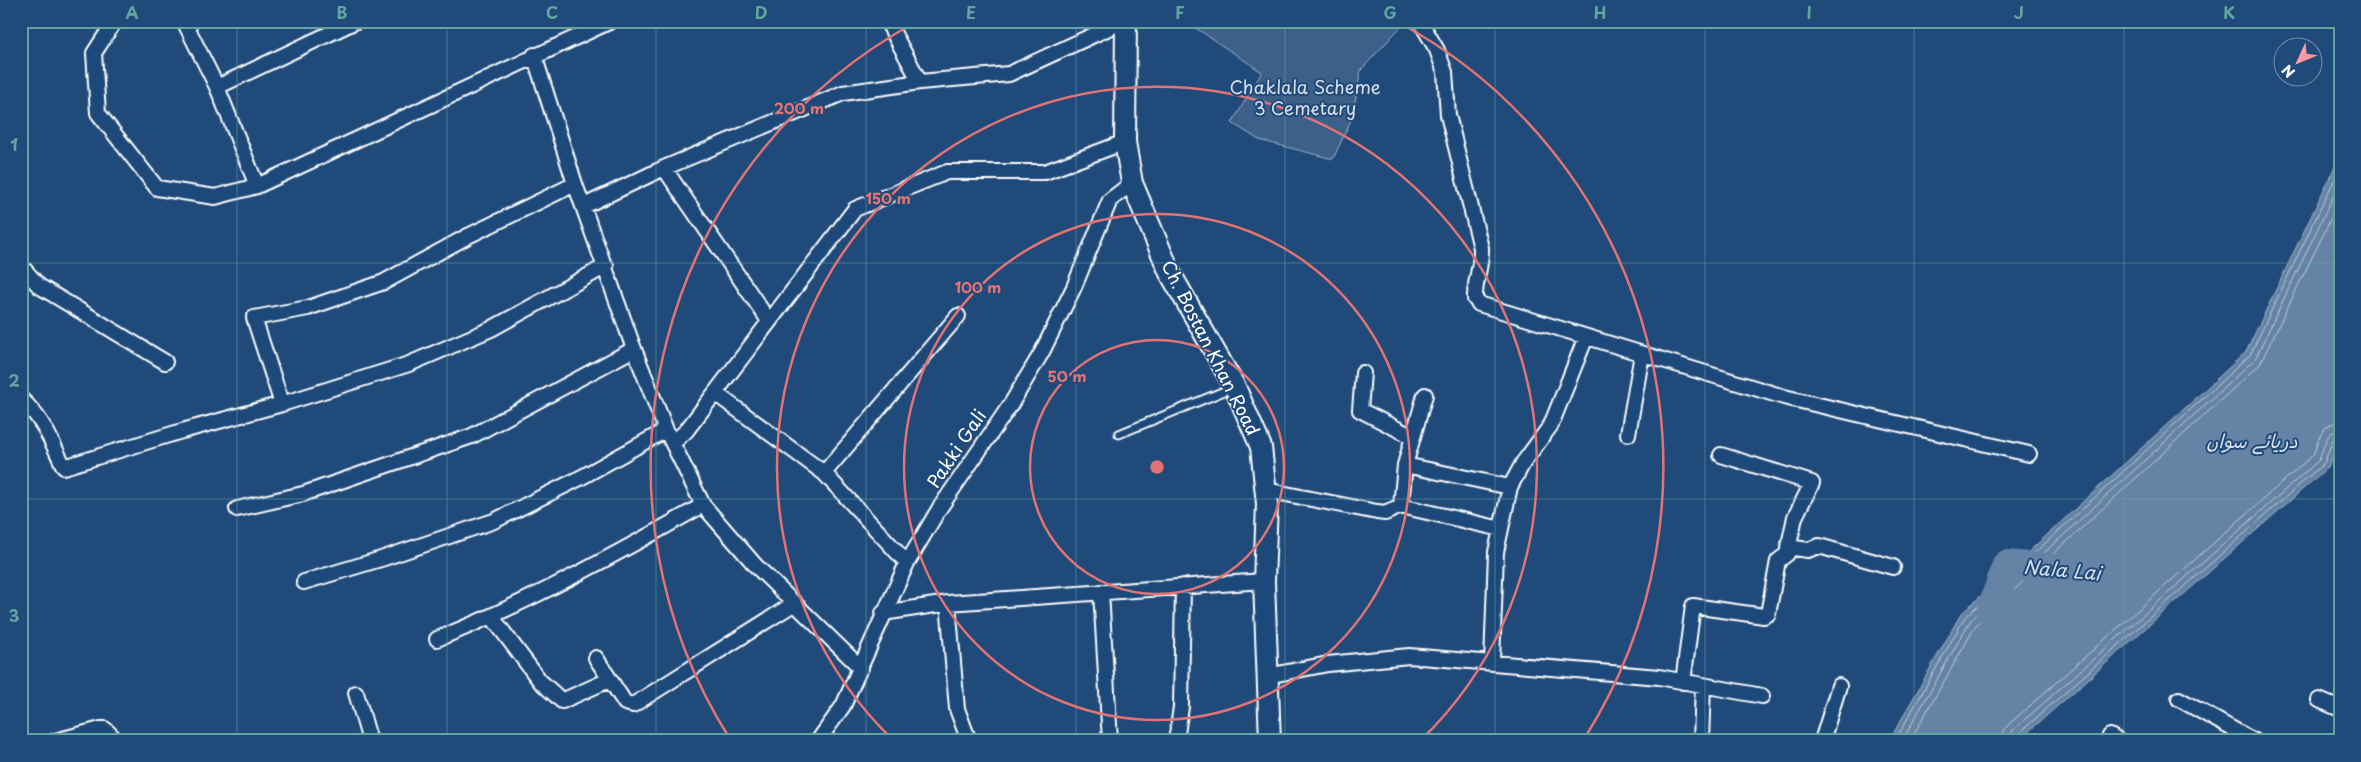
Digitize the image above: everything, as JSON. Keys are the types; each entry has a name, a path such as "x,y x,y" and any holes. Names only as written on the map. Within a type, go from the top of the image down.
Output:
{"main road":[{"name":"Ch. Bostan Khan Road","path":"1125,21 1125,142 1132,183 1170,273 1235,387 1261,447 1266,490 1264,580 1270,741"}],"street":[{"path":"116,21 94,53 98,113 157,188 215,197 257,186 534,55 611,21"},
{"path":"184,21 217,87 257,186"},
{"path":"217,87 356,21"},
{"path":"887,21 920,82"},
{"path":"584,206 664,168 843,93 920,82 1009,74 1125,21"},
{"path":"1420,21 1438,50 1444,72 1448,115 1481,248 1481,262 1474,288 1474,299 1479,304 1784,397 2029,454"},
{"path":"534,55 575,184 606,266 634,349 666,430 703,505 756,566 861,668"},
{"path":"673,443 686,431 855,209 947,172 1045,172 1125,142"},
{"path":"664,168 769,321"},
{"name":"Pakki Gali","path":"818,741 843,706 907,563 939,509 1011,404 1042,352 1074,287 1110,200 1132,183"},
{"path":"282,404 254,318 308,308 384,282 468,236 575,184"},
{"path":"21,266 39,286 165,362"},
{"path":"21,399 31,407 44,426 64,467 182,430 282,404 418,360 491,329 606,266"},
{"path":"824,473 958,316"},
{"path":"1492,663 1496,552 1510,487 1522,463 1551,425 1586,337"},
{"path":"237,509 303,494 472,436 634,349"},
{"path":"1628,434 1642,354"},
{"path":"1363,373 1360,410 1413,438"},
{"path":"715,393 824,473 907,563"},
{"path":"1401,506 1405,465 1425,395"},
{"path":"304,582 381,559 494,521 582,477 666,430"},
{"path":"1683,682 1693,606 1764,616 1768,614 1778,561 1785,557 1795,518 1812,483 1721,455"},
{"path":"1405,465 1510,487"},
{"path":"1266,490 1385,513 1401,506 1501,529"},
{"path":"437,639 492,617 621,551 703,505"},
{"path":"1788,547 1808,550 1819,546 1892,566"},
{"path":"883,613 948,603 1264,580"},
{"path":"1176,741 1181,707 1183,586"},
{"path":"1101,592 1110,741"},
{"path":"596,658 625,703 633,705 795,603"},
{"path":"948,603 957,710 969,741"},
{"path":"492,617 540,681 562,701 609,680"},
{"path":"1267,676 1328,664 1409,656 1659,678 1762,696"},
{"path":"1701,741 1703,686"},
{"path":"1822,741 1839,686"},
{"path":"356,693 370,741"},
{"path":"2179,699 2254,741"},
{"path":"2319,700 2340,709"},
{"path":"55,741 105,729 117,741"}],"lane":[{"path":"1119,434 1235,387"}],"green space":[{"name":"Chaklala Scheme 3 Cemetary","path":"1185,21 1406,21 1361,70 1352,118 1333,159 1259,140 1232,123 1262,72"}],"water":[{"name":"دریائے سواں","path":"2340,156 2340,435 2329,466 2018,741 1889,741 1961,614 2246,352"}],"waterway":[{"name":"Nala Lai","path":"1991,612 2007,565 2053,569"}]}
